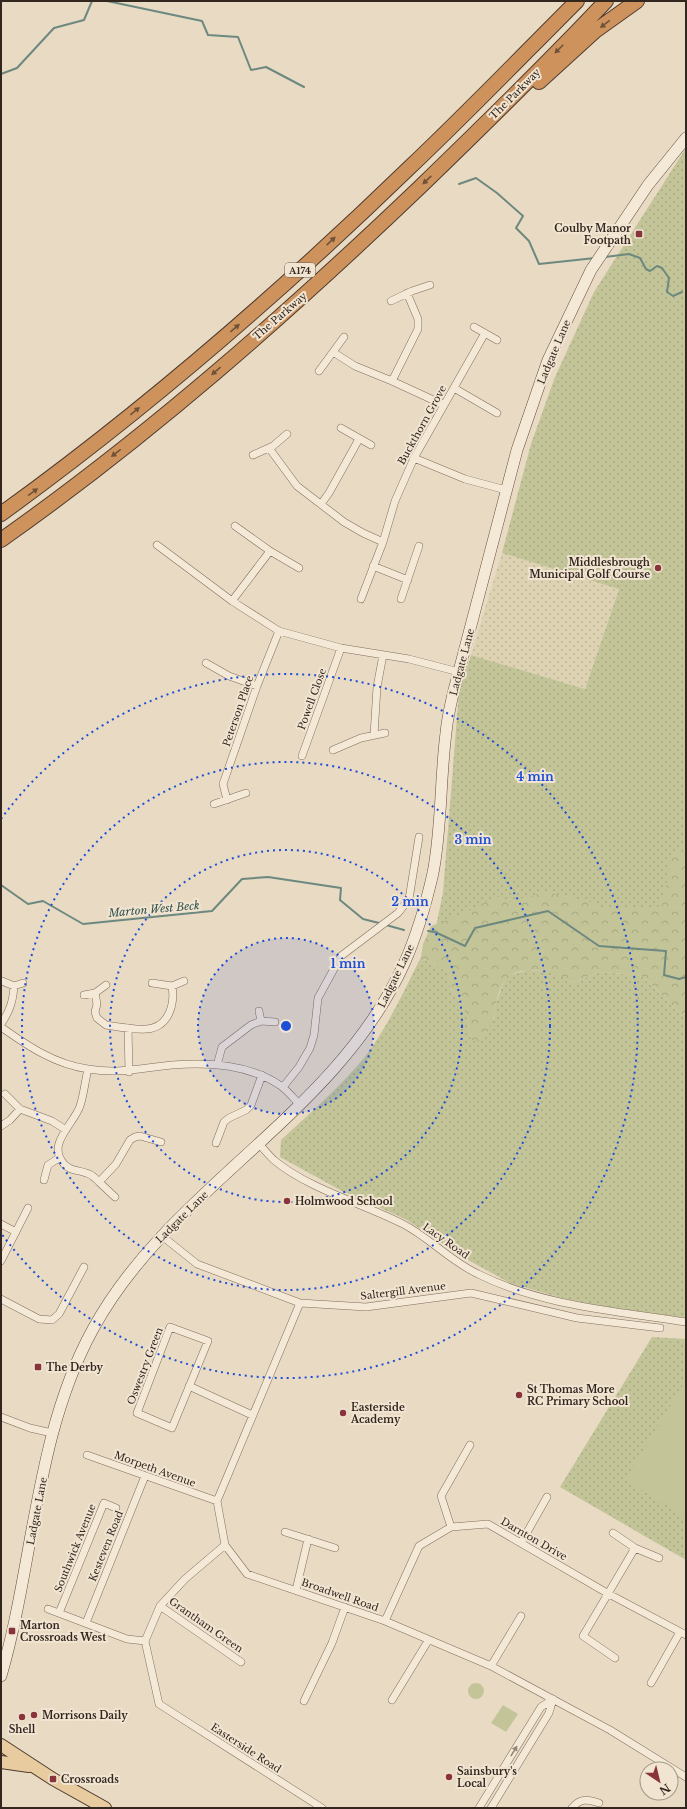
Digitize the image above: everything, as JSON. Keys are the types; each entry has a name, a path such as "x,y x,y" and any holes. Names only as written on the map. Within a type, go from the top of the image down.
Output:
{"highway":[{"path":"550,28 571,1"},
{"name":"The Parkway","path":"1,514 44,483 172,381 247,318 409,169 577,1"},
{"name":"The Parkway","path":"1,540 117,452 209,378 358,247 455,154 606,1"},
{"name":"A174","path":"455,154 494,126 540,81 595,31 637,1"}],"main road":[{"name":"Ladgate Lane","path":"1,1676 12,1631 52,1433 74,1369 93,1328 122,1283 162,1236 337,1068 377,1014 395,982 410,949 424,907 433,872 438,834 446,732 459,672 506,490 524,427 548,360 591,270 648,186 686,138"},
{"path":"1,1745 34,1767 105,1808"},
{"path":"1,1762 34,1767"}],"street":[{"path":"391,301 407,293 430,285"},
{"path":"392,381 418,330 418,319 407,293"},
{"path":"474,327 497,340"},
{"name":"Buckthorn Grove","path":"361,599 383,542 395,501 414,458 485,333"},
{"path":"319,371 344,337"},
{"path":"333,352 354,366 392,381 444,405"},
{"path":"454,388 497,413"},
{"path":"341,428 371,445"},
{"path":"253,454 269,448 287,434"},
{"path":"321,504 329,493 359,438"},
{"path":"269,448 285,472 297,486 344,522 363,534 383,542"},
{"path":"414,458 465,479 506,490"},
{"path":"235,526 270,551 299,568"},
{"path":"157,545 232,601 279,631 341,648 409,660 459,672"},
{"path":"401,599 419,546"},
{"path":"232,601 270,551"},
{"path":"373,566 408,580"},
{"name":"Peterson Place","path":"227,800 223,784 257,686 279,631"},
{"name":"Powell Close","path":"302,756 341,648"},
{"path":"374,735 377,687 384,655"},
{"path":"206,663 229,676 257,686"},
{"path":"333,750 361,738 385,733"},
{"path":"214,804 246,794"},
{"path":"283,1087 299,1067 310,1048 314,1036 318,998 341,956 364,937 398,913 409,898 412,890 419,836"},
{"path":"2,981 14,986 23,983"},
{"path":"152,983 172,986 184,982"},
{"path":"84,995 95,993 106,985"},
{"path":"14,986 10,1012 1,1025 33,1049 56,1061 88,1069 129,1072 189,1064 216,1065 262,1075 283,1087 300,1105"},
{"path":"95,993 97,1004 95,1012 97,1018 106,1025 147,1029 156,1026 165,1020 173,1005 174,997 172,986"},
{"path":"259,1011 261,1022"},
{"path":"216,1065 222,1047 251,1025 261,1022 275,1022"},
{"path":"128,1028 129,1072"},
{"path":"88,1069 80,1106 74,1120 66,1130 58,1147 60,1158 64,1165 71,1169 92,1175 115,1197"},
{"path":"216,1143 224,1122 246,1110 251,1105 262,1075"},
{"path":"6,1094 20,1109 52,1121 66,1130"},
{"path":"1,1126 10,1120 20,1109"},
{"path":"99,1182 116,1164 130,1140 140,1136 161,1142"},
{"name":"Lacy Road","path":"259,1144 280,1165 310,1182 403,1224 426,1237 451,1258 478,1274 517,1290 568,1304 686,1322"},
{"path":"44,1180 48,1165 60,1158"},
{"path":"1,1261 28,1208"},
{"path":"1,1224 16,1232"},
{"name":"Saltergill Avenue","path":"162,1236 197,1264 300,1303 366,1307 472,1293 576,1318 660,1328"},
{"path":"1,1299 39,1319 52,1320 59,1314 84,1267"},
{"path":"217,1501 300,1303"},
{"name":"Oswestry Green","path":"170,1327 208,1341 189,1386 172,1428 137,1413 170,1327"},
{"path":"189,1386 252,1415"},
{"path":"1,1417 30,1428 52,1433"},
{"path":"451,1528 441,1496 470,1446"},
{"name":"Morpeth Avenue","path":"87,1455 217,1501"},
{"name":"Kesteven Road","path":"86,1622 145,1476"},
{"path":"521,1543 547,1497"},
{"name":"Broadwell Road","path":"217,1501 225,1545 247,1574 385,1621 428,1641 445,1646 491,1666 630,1742 686,1778"},
{"name":"Southwick Avenue","path":"59,1613 104,1503 116,1508"},
{"name":"Darnton Drive","path":"385,1621 419,1546 451,1528 488,1524 607,1593 683,1634"},
{"path":"285,1532 335,1548"},
{"path":"613,1533 635,1548 659,1558"},
{"path":"296,1590 308,1539"},
{"path":"48,1609 86,1622 127,1639 145,1641 160,1606 185,1579 225,1545"},
{"path":"615,1658 583,1636 607,1593 635,1548"},
{"name":"Grantham Green","path":"160,1606 241,1662"},
{"path":"304,1701 332,1642 345,1607"},
{"path":"491,1666 521,1616"},
{"path":"651,1683 683,1634"},
{"name":"Easterside Road","path":"145,1641 159,1704 322,1808"},
{"path":"392,1700 428,1641"},
{"path":"552,1699 549,1713 492,1808 481,1805 541,1707 552,1699"},
{"path":"572,1808 580,1800 589,1800 599,1803"}],"shaded area":[{"path":"502,553 619,588 585,689 471,655"}],"green space":[{"name":"Middlesbrough Municipal Golf Course","path":"686,148 686,977 435,932 443,892 459,692 471,655 585,689 619,589 502,553 531,444 555,377 594,292"},
{"path":"683,849 686,856 686,1013 681,1015 649,982 638,975 599,972 573,983 549,972 533,970 518,972 507,979 500,989 492,1022 480,1044 471,1039 467,1016 449,984 449,972 421,957 423,944 431,926 463,914 499,895 508,902 546,892 591,902 600,908 658,908 666,886 668,865 670,860 672,856"},
{"path":"421,957 449,972 449,984 467,1016 471,1039 494,1018 496,1003 502,986 508,976 527,970 547,971 560,975 573,983 599,972 638,975 649,982 681,1015 686,1013 686,1318 612,1308 565,1299 510,1283 468,1260 405,1219 340,1190 280,1157 281,1140 344,1080 372,1047 395,1009"},
{"path":"652,1337 686,1339 686,1560 560,1487"},
{"path":"686,1380 686,1517 625,1480"},
{"path":"476,1683 483,1688 484,1691 479,1698 476,1699 469,1694 468,1691 473,1684"},
{"path":"503,1705 518,1714 506,1732 491,1723"}],"waterway":[{"path":"1,74 17,68 54,28 84,20 92,1"},
{"path":"107,1 202,21 208,35 238,37 251,70 266,67 304,87"},
{"path":"459,184 476,178 497,193 523,216 516,228 529,241 539,264 595,258"},
{"path":"605,257 629,254 640,258 646,269 650,271 657,266 662,268 669,278 667,292 673,296 682,292"},
{"name":"Marton West Beck","path":"1,885 28,904 43,901 83,924 212,911 242,879 268,877 341,888 340,900 363,919 379,923"},
{"name":"Marton West Beck","path":"428,931 435,932 465,946 475,928 548,911 599,946 666,951 664,975 679,979 686,977"},
{"name":"Marton West Beck","path":"386,925 404,930"}],"place":[{"name":"Coulby Manor Footpath","path":"639,234"},
{"name":"Middlesbrough Municipal Golf Course","path":"658,568"},
{"name":"Holmwood School","path":"287,1201"},
{"name":"The Derby","path":"38,1367"},
{"name":"St Thomas More RC Primary School","path":"519,1395"},
{"name":"Easterside Academy","path":"343,1413"},
{"name":"Marton Crossroads West","path":"12,1631"},
{"name":"Morrisons Daily","path":"34,1715"},
{"name":"Shell","path":"22,1717"},
{"name":"Sainsbury's Local","path":"449,1777"},
{"name":"Crossroads","path":"53,1779"}]}
